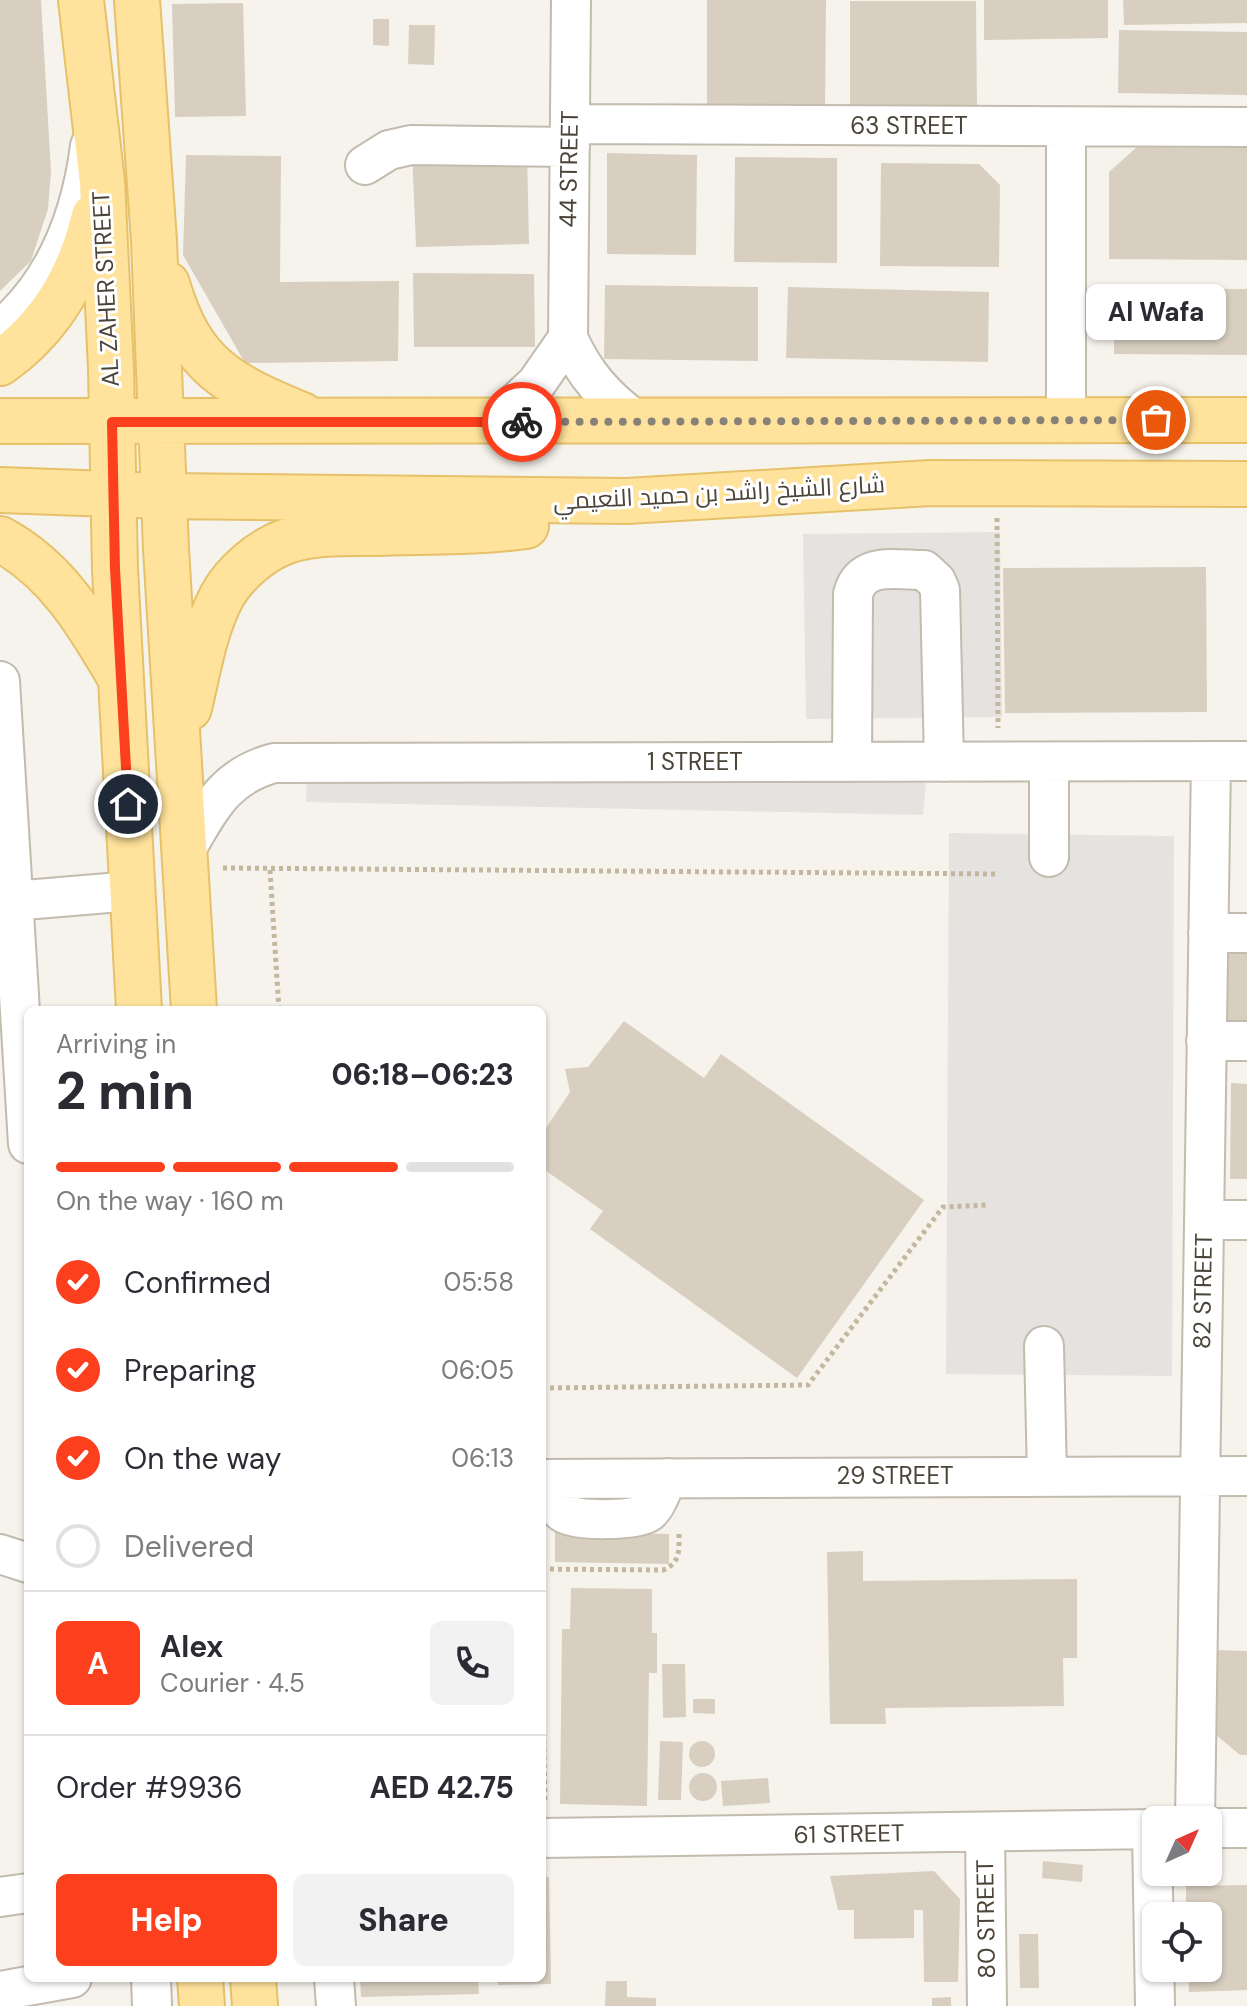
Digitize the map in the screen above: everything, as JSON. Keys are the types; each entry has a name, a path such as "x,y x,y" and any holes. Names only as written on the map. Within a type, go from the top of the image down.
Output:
{"main road":[{"name":"AL ZAHER STREET","path":"81,0 102,182 120,678 139,1006"},
{"name":"AL ZAHER STREET","path":"137,0 154,241 166,549 194,1006"},
{"path":"0,363 32,337 75,276 87,245 102,182"},
{"path":"154,241 175,313 205,359 239,387 319,422"},
{"path":"0,421 1247,420"},
{"name":"شارع الشيخ راشد بن حميد النعيمي","path":"0,490 166,496 627,501 997,481 1247,484"},
{"path":"178,749 208,636 224,593 238,574 257,558 285,542 319,534 508,528 588,514 627,501"},
{"path":"0,539 41,568 69,596 120,678"},
{"path":"200,1982 202,2006"},
{"path":"253,1982 255,2006"}],"street":[{"name":"44 STREET","path":"571,0 568,338 579,363 595,386 614,405 637,421"},
{"path":"0,330 37,293 69,235 86,172 92,107"},
{"path":"1066,127 1066,420"},
{"name":"63 STREET","path":"365,165 389,150 411,145 570,135 1247,127"},
{"path":"495,422 536,384 568,338"},
{"path":"852,762 853,594 856,583 863,575 876,569 924,570 936,581 940,590 944,762"},
{"path":"0,681 6,901 24,1100"},
{"name":"1 STREET","path":"185,859 222,792 236,778 254,768 274,763 1229,761"},
{"name":"82 STREET","path":"1195,1806 1208,933 1229,761"},
{"path":"1049,762 1049,857"},
{"path":"6,901 132,891"},
{"path":"1208,933 1247,933"},
{"path":"1206,1041 1247,1041"},
{"path":"1204,1220 1247,1220"},
{"path":"1044,1346 1047,1476"},
{"name":"29 STREET","path":"546,1479 1247,1476"},
{"path":"0,1554 24,1562"},
{"path":"1222,1828 1247,1828"},
{"name":"61 STREET","path":"546,1838 1142,1830"},
{"name":"80 STREET","path":"985,1832 987,2006"},
{"path":"1154,1886 1155,2006"},
{"path":"0,1897 24,1894"},
{"path":"0,1991 48,1982"},
{"path":"151,1982 152,2006"},
{"path":"334,1982 336,2006"}],"path":[{"path":"997,481 998,762"},
{"path":"185,859 270,870 997,874"},
{"path":"270,870 279,1006"},
{"path":"546,1388 808,1385 943,1207 988,1205"}],"shaded area":[{"path":"1000,532 1002,717 806,719 803,534"},
{"path":"307,775 926,783 923,815 306,802"},
{"path":"949,833 1174,836 1172,1376 946,1374"}],"building":[{"path":"0,0 41,0 51,171 48,209 31,261 0,291"},
{"path":"707,0 826,0 825,111 707,109"},
{"path":"984,0 1108,0 1108,38 984,40"},
{"path":"1123,0 1247,0 1247,23 1124,25"},
{"path":"850,1 976,1 977,109 850,109"},
{"path":"243,3 246,116 175,117 172,4"},
{"path":"373,19 389,19 389,46 373,45"},
{"path":"409,25 435,25 434,65 408,64"},
{"path":"1119,30 1247,32 1247,95 1118,93"},
{"path":"1137,147 1247,148 1247,260 1109,259 1109,172"},
{"path":"412,151 527,154 529,244 416,247"},
{"path":"607,153 697,155 696,255 607,254"},
{"path":"186,155 281,156 280,282 399,281 398,361 245,363 183,255"},
{"path":"735,157 837,158 837,263 734,262"},
{"path":"881,163 979,164 1000,185 999,267 880,266"},
{"path":"413,273 534,274 535,347 414,347"},
{"path":"605,285 758,287 758,361 604,359"},
{"path":"788,287 989,292 988,362 786,358"},
{"path":"1114,289 1247,289 1247,355 1114,354"},
{"path":"1206,567 1207,712 1005,713 1003,568"},
{"path":"1226,939 1247,939 1247,1039 1224,1039"},
{"path":"624,1021 704,1078 721,1054 924,1200 797,1378 590,1229 603,1211 546,1171 546,1128 570,1092 565,1069 588,1067"},
{"path":"1231,1083 1247,1084 1247,1179 1230,1179"},
{"path":"555,1532 669,1534 669,1564 555,1562"},
{"path":"863,1551 863,1581 1077,1579 1077,1658 1063,1658 1064,1706 885,1708 886,1724 830,1724 827,1552"},
{"path":"571,1588 652,1589 652,1633 657,1633 657,1673 649,1673 647,1806 560,1804 562,1629 570,1629"},
{"path":"1216,1650 1247,1651 1247,1755 1240,1755 1215,1734"},
{"path":"662,1664 685,1664 686,1717 663,1718"},
{"path":"693,1699 715,1699 715,1714 693,1713"},
{"path":"660,1741 683,1742 681,1800 658,1800"},
{"path":"702,1741 712,1744 715,1754 712,1764 702,1767 692,1764 689,1754 692,1744"},
{"path":"703,1773 713,1777 717,1787 713,1797 703,1801 693,1797 689,1787 693,1777"},
{"path":"768,1778 770,1803 723,1806 721,1781"},
{"path":"1043,1861 1083,1865 1082,1882 1042,1878"},
{"path":"934,1871 960,1899 958,1982 924,1982 923,1910 914,1910 914,1938 854,1939 854,1910 838,1910 830,1876"},
{"path":"546,1877 549,1877 551,1984 498,1985 498,1982 546,1982"},
{"path":"1247,1885 1247,1990 1189,1992 1189,1982 1222,1982 1222,1902 1186,1902 1186,1886"},
{"path":"1019,1934 1038,1934 1039,1988 1020,1988"},
{"path":"606,1981 627,1981 627,1997 656,1998 656,2006 605,2006"},
{"path":"360,1982 478,1982 479,1994 361,1997"},
{"path":"951,1997 951,2006 932,2006 932,1998"}],"way so far":[{"path":"522,422 1156,420"}],"place":[{"name":"Al Wafa","path":"1156,420"}],"route":[{"path":"128,804 115,569 112,422 522,422"}]}
